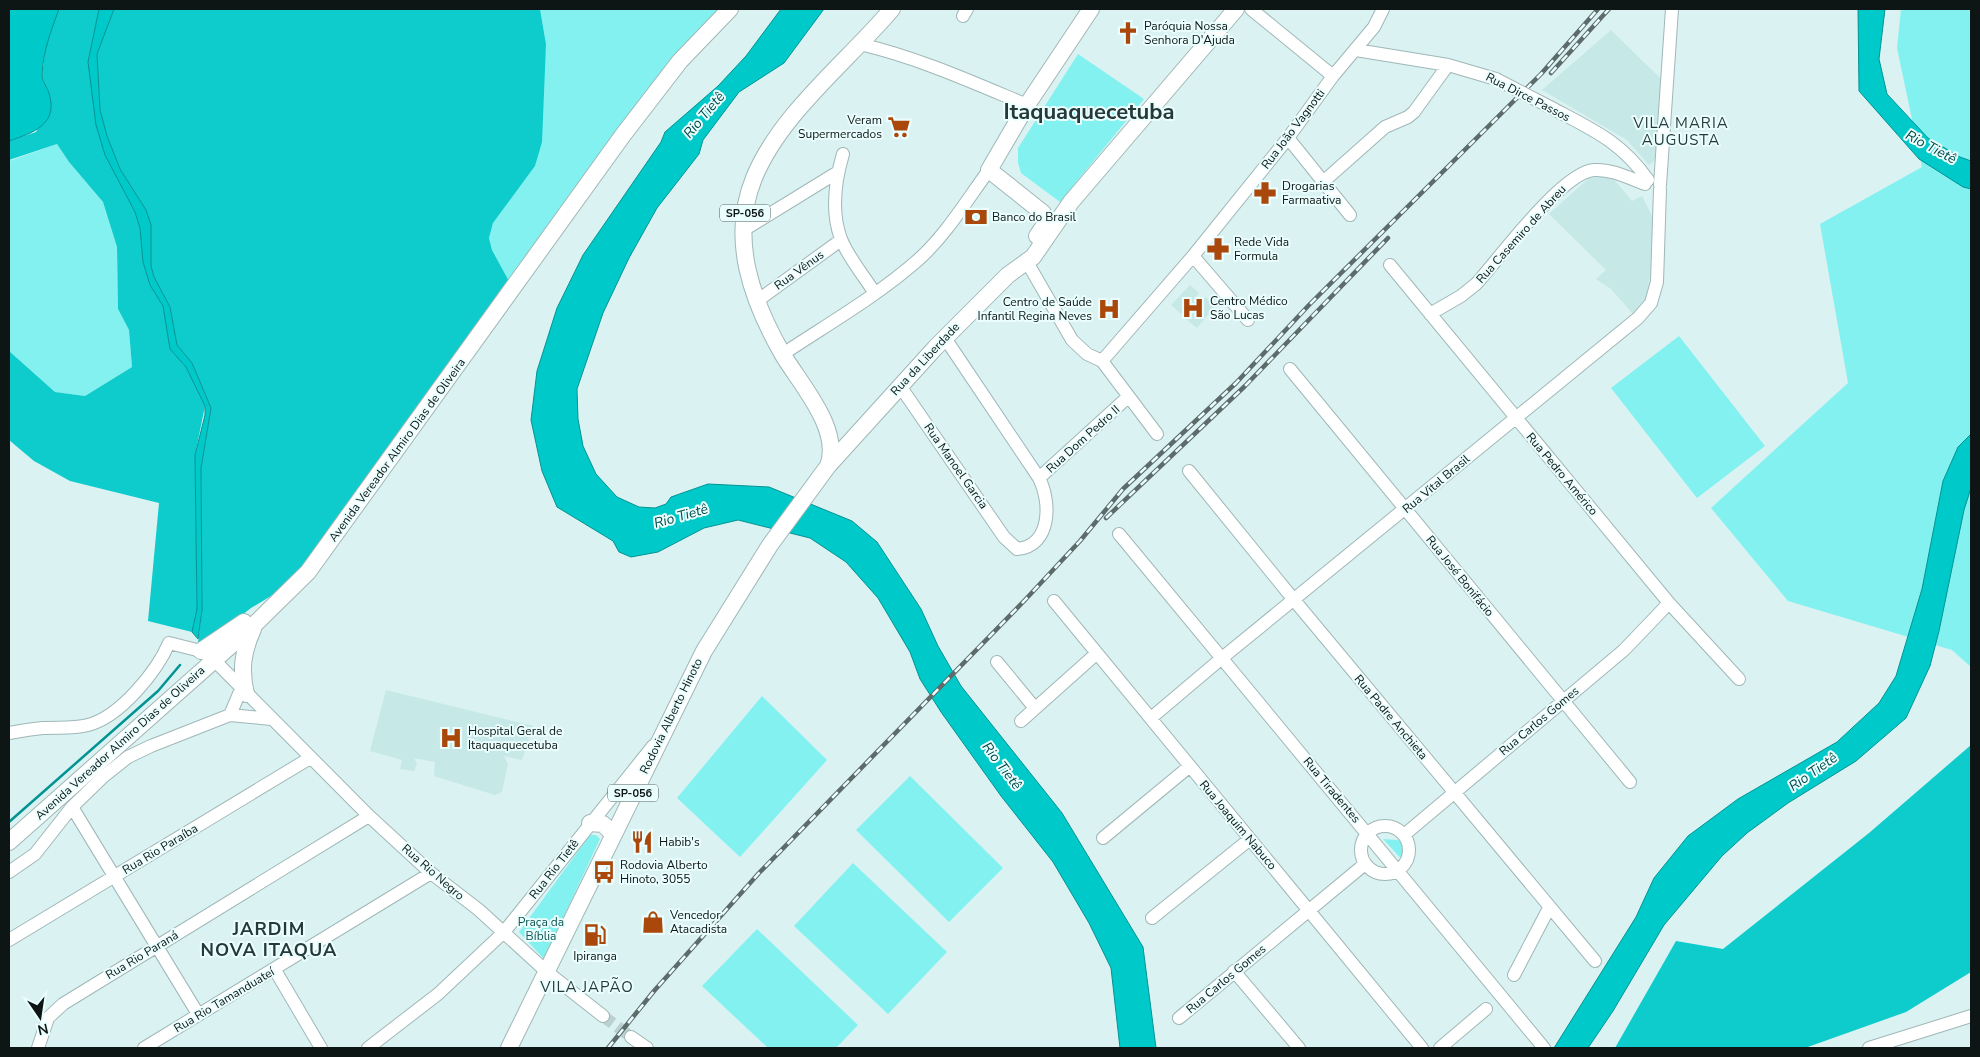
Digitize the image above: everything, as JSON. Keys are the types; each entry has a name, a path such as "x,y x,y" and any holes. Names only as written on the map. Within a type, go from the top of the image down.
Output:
{"main road":[{"name":"Avenida Vereador Almiro Dias de Oliveira","path":"9,842 207,656 255,624 289,591 322,554 623,135 680,61 730,9"},
{"name":"SP-056","path":"832,449 823,420 782,354 757,301 746,265 742,231 748,196 754,179 776,137 892,9"},
{"path":"1008,275 1022,252 1040,233 1046,223 1044,213 989,170 1027,105 1091,9"},
{"name":"Rua da Liberdade","path":"819,477 881,406 945,338 1008,275 1027,262 1040,248 1071,202 1236,9"},
{"path":"1044,213 1058,212 1071,202"},
{"path":"1027,262 1028,252 1039,239 1040,233"},
{"name":"Rua da Liberdade","path":"832,449 881,406"},
{"path":"823,420 838,432 852,432"},
{"name":"Rodovia Alberto Hinoto","path":"509,1048 683,689 720,622 770,545 819,477 832,449"},
{"path":"207,656 289,591"},
{"path":"244,692 242,659 255,624"},
{"path":"590,823 603,824 613,834"}],"street":[{"path":"1251,9 1333,76"},
{"name":"Rua João Vagnotti","path":"1102,361 1192,256 1288,138 1333,76 1374,26 1383,9"},
{"name":"Rua Vital Brasil","path":"1151,718 1638,318 1652,303 1657,282 1660,217 1653,185 1662,159 1672,9"},
{"path":"860,44 895,52 935,66 1027,105"},
{"name":"Rua Dirce Passos","path":"1356,50 1448,65 1496,79 1618,145 1630,155 1653,185"},
{"path":"1323,182 1385,127 1408,118 1448,65"},
{"path":"1288,138 1350,215"},
{"path":"843,154 838,172 835,204 841,240 874,292"},
{"path":"782,354 874,292 929,249 989,170"},
{"name":"Rua Casemiro de Abreu","path":"1430,314 1461,296 1476,284 1558,190 1576,177 1591,170 1607,170 1653,185"},
{"path":"742,231 838,172"},
{"name":"Rua Vênus","path":"757,301 841,240"},
{"path":"1192,256 1248,320"},
{"path":"1027,262 1072,340 1087,354 1102,361 1157,434"},
{"name":"Rua Pedro Américo","path":"1390,265 1669,603 1739,679"},
{"path":"945,338 1040,478"},
{"name":"Rua José Bonifácio","path":"1290,369 1630,782"},
{"name":"Rua Manoel Garcia","path":"900,386 1012,546"},
{"name":"Rua Dom Pedro II","path":"1012,546 1017,548 1027,546 1041,533 1046,522 1048,512 1047,498 1040,478 1128,397"},
{"name":"Rua Padre Anchieta","path":"1189,472 1549,908 1595,961"},
{"name":"Rua Tiradentes","path":"1119,534 1399,870 1542,1046"},
{"name":"Rua Joaquim Nabuco","path":"1054,601 1422,1048"},
{"name":"Rua Carlos Gomes","path":"1404,835 1632,643 1669,603"},
{"path":"9,733 43,728 75,728 96,722 141,688 158,667 169,643 207,656"},
{"path":"1021,721 1034,707 1096,654"},
{"name":"Rua Rio Negro","path":"207,656 369,816 431,873 504,932 547,972 603,1016"},
{"path":"997,662 1034,707"},
{"path":"230,714 244,692"},
{"path":"9,872 35,854 72,807 104,776 128,757 230,714 271,719"},
{"name":"Rua Rio Tietê","path":"368,1048 438,994 504,932 661,737"},
{"name":"Rua Rio Paraíba","path":"9,940 310,758"},
{"path":"1103,838 1190,766"},
{"path":"72,807 116,876 198,1014"},
{"name":"Rua Rio Paraná","path":"38,1048 43,1028 54,1011 369,816"},
{"path":"1384,826 1399,830 1404,835 1408,841 1409,855 1399,870 1387,874 1379,873 1365,864 1361,850 1362,843 1368,833 1384,826"},
{"path":"1152,918 1250,839"},
{"name":"Rua Carlos Gomes","path":"1179,1018 1365,864"},
{"name":"Rua Rio Tamanduateí","path":"144,1048 198,1014 275,970 431,873"},
{"path":"1514,975 1549,908"},
{"path":"275,970 321,1048"},
{"path":"1234,971 1294,1047"},
{"path":"1440,1048 1486,1009"},
{"path":"1870,1048 1971,1016"},
{"path":"631,1036 647,1048"}],"shaded area":[{"path":"59,9 99,9 88,62 105,155 135,212 140,228 143,262 150,285 163,306 170,349 186,367 205,406 195,455 197,609 192,632 148,621 159,503 70,481 34,461 9,440 9,351 55,392 85,396 132,367 129,330 118,309 117,247 103,202 69,162 57,144 9,160 9,141 36,132 50,107 49,94 42,77 46,41"},
{"path":"114,9 540,9 546,44 542,142 535,166 493,223 489,238 492,250 510,283 346,510 286,587 251,608 207,642 198,643 202,610 201,468 211,408 192,363 177,345 170,307 154,277 151,266 146,210 120,169 107,136 100,110 97,54"},
{"path":"1611,30 1661,79 1657,159 1649,165 1627,140 1542,90"},
{"path":"1611,176 1632,201 1642,196 1652,216 1652,264 1646,299 1633,314 1611,289 1596,279 1606,270 1549,214 1589,178"},
{"name":"Centro Médico São Lucas","path":"1190,285 1199,293 1193,301 1198,305 1205,297 1216,305 1197,328 1186,319 1190,314 1187,310 1181,314 1171,305"},
{"name":"Hospital Geral de Itaquaquecetuba","path":"386,690 533,726 522,760 504,756 508,764 502,792 495,795 434,776 435,762 414,758 417,764 414,771 400,769 402,760 370,751"},
{"path":"1971,745 1971,972 1906,1012 1805,1048 1615,1048 1676,941 1723,949 1869,833"}],"green space":[{"path":"540,9 720,9 510,283 492,250 489,238 493,223 535,166 546,44"},
{"path":"1901,9 1971,9 1971,667 1952,650 1788,601 1711,508 1848,383 1820,224 1922,167 1897,48"},
{"path":"1078,54 1144,99 1060,202 1021,173 1018,163 1018,148"},
{"path":"57,144 69,162 103,202 117,247 118,309 129,330 132,367 85,396 55,392 9,351 9,161"},
{"path":"1679,336 1765,446 1697,498 1611,388"},
{"path":"762,696 827,760 740,857 677,798"},
{"path":"910,776 1003,868 949,922 856,830"},
{"name":"Praça da Bíblia","path":"590,835 596,835 600,839 544,959 519,932"},
{"path":"1383,839 1398,840 1405,845 1406,864"},
{"path":"853,863 947,952 888,1014 794,926"},
{"path":"757,929 858,1025 836,1048 768,1048 702,986"}],"water":[{"path":"9,9 59,9 48,41 42,77 49,93 50,113 47,120 34,131 9,141"},
{"path":"99,9 114,9 97,54 100,110 107,136 120,169 146,210 151,225 151,266 154,277 170,307 177,345 192,363 211,408 201,468 202,610 198,639 192,632 197,609 195,455 205,415 205,406 186,367 170,349 163,306 150,285 143,262 140,228 135,212 105,155 96,125 88,62"},
{"name":"Rio Tietê","path":"781,9 824,9 784,63 739,92 703,140 699,154 657,208 629,258 603,313 577,389 578,419 583,446 596,474 617,497 639,507 655,508 666,504 671,497 708,484 769,487 852,521 877,542 921,609 938,646 961,686 1062,813 1143,947 1156,1048 1120,1048 1111,968 1089,923 1053,862 1001,796 941,712 920,679 910,652 878,598 846,562 810,538 738,520 704,528 658,552 631,557 619,552 613,541 557,507 542,471 531,420 537,371 557,308 583,255 661,142 665,132 718,86 746,56"},
{"name":"Rio Tietê","path":"1858,9 1885,9 1879,59 1887,94 1928,138 1960,157 1971,161 1971,189 1963,187 1919,159 1859,91"},
{"name":"Rio Tietê","path":"1971,434 1971,488 1964,510 1939,631 1930,666 1906,718 1856,761 1788,803 1747,833 1722,856 1664,925 1613,1011 1588,1048 1554,1048 1636,917 1654,878 1688,836 1738,799 1837,742 1879,703 1896,676 1922,589 1943,481 1958,447"}],"waterway":[{"path":"9,822 158,691 180,665"}],"tunnel":[{"path":"603,1016 631,1037"}],"railway":[{"path":"608,1048 654,991 759,873 1025,600 1080,541 1123,489 1236,383 1309,305 1541,74 1598,9"},
{"path":"1551,73 1609,9"},
{"path":"1106,518 1245,386 1388,238"}],"place":[{"name":"Paróquia Nossa Senhora D'Ajuda","path":"1128,33"},
{"name":"Veram Supermercados","path":"899,127"},
{"name":"Drogarias Farmaativa","path":"1265,193"},
{"name":"Banco do Brasil","path":"976,217"},
{"name":"Rede Vida Formula","path":"1218,249"},
{"name":"Centro Médico São Lucas","path":"1193,308"},
{"name":"Centro de Saúde Infantil Regina Neves","path":"1109,309"},
{"name":"Hospital Geral de Itaquaquecetuba","path":"451,738"},
{"name":"Habib's","path":"642,842"},
{"name":"Rodovia Alberto Hinoto, 3055","path":"604,872"},
{"name":"Vencedor Atacadista","path":"653,922"},
{"name":"Ipiranga","path":"595,935"}],"district":[{"name":"Itaquaquecetuba","path":"1089,112"},
{"name":"VILA MARIA AUGUSTA","path":"1681,132"},
{"name":"JARDIM NOVA ITAQUA","path":"269,940"},
{"name":"VILA JAPÃO","path":"587,987"}]}
